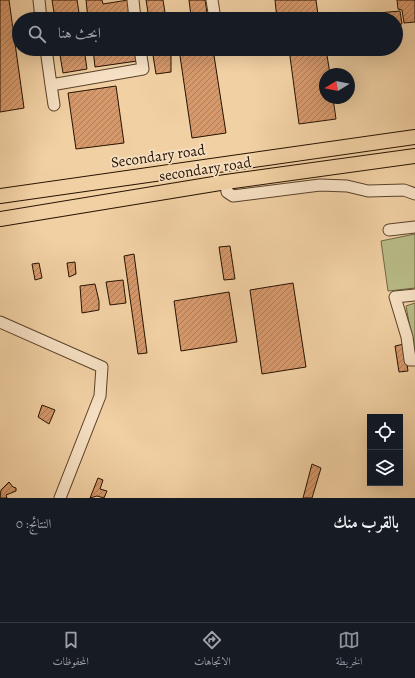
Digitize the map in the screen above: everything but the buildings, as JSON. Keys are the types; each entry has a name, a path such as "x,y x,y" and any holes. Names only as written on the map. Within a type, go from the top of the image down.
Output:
{"main road":[{"name":"Secondary road","path":"0,196 415,137"},
{"name":"secondary road","path":"0,219 226,182 415,156"}],"street":[{"path":"39,0 40,12"},
{"path":"133,0 134,12"},
{"path":"212,0 214,12"},
{"path":"47,56 54,105"},
{"path":"51,85 143,69 141,56"},
{"path":"226,182 227,192 233,196 309,186 331,185 348,186 368,191 404,190 415,194"},
{"path":"389,230 415,227"},
{"path":"415,295 396,297 407,337 410,360 415,360"},
{"path":"0,322 102,367 100,396 60,498"}],"green space":[{"path":"415,234 415,288 388,291 381,241"},
{"path":"415,303 415,350 414,350 406,306"}]}
